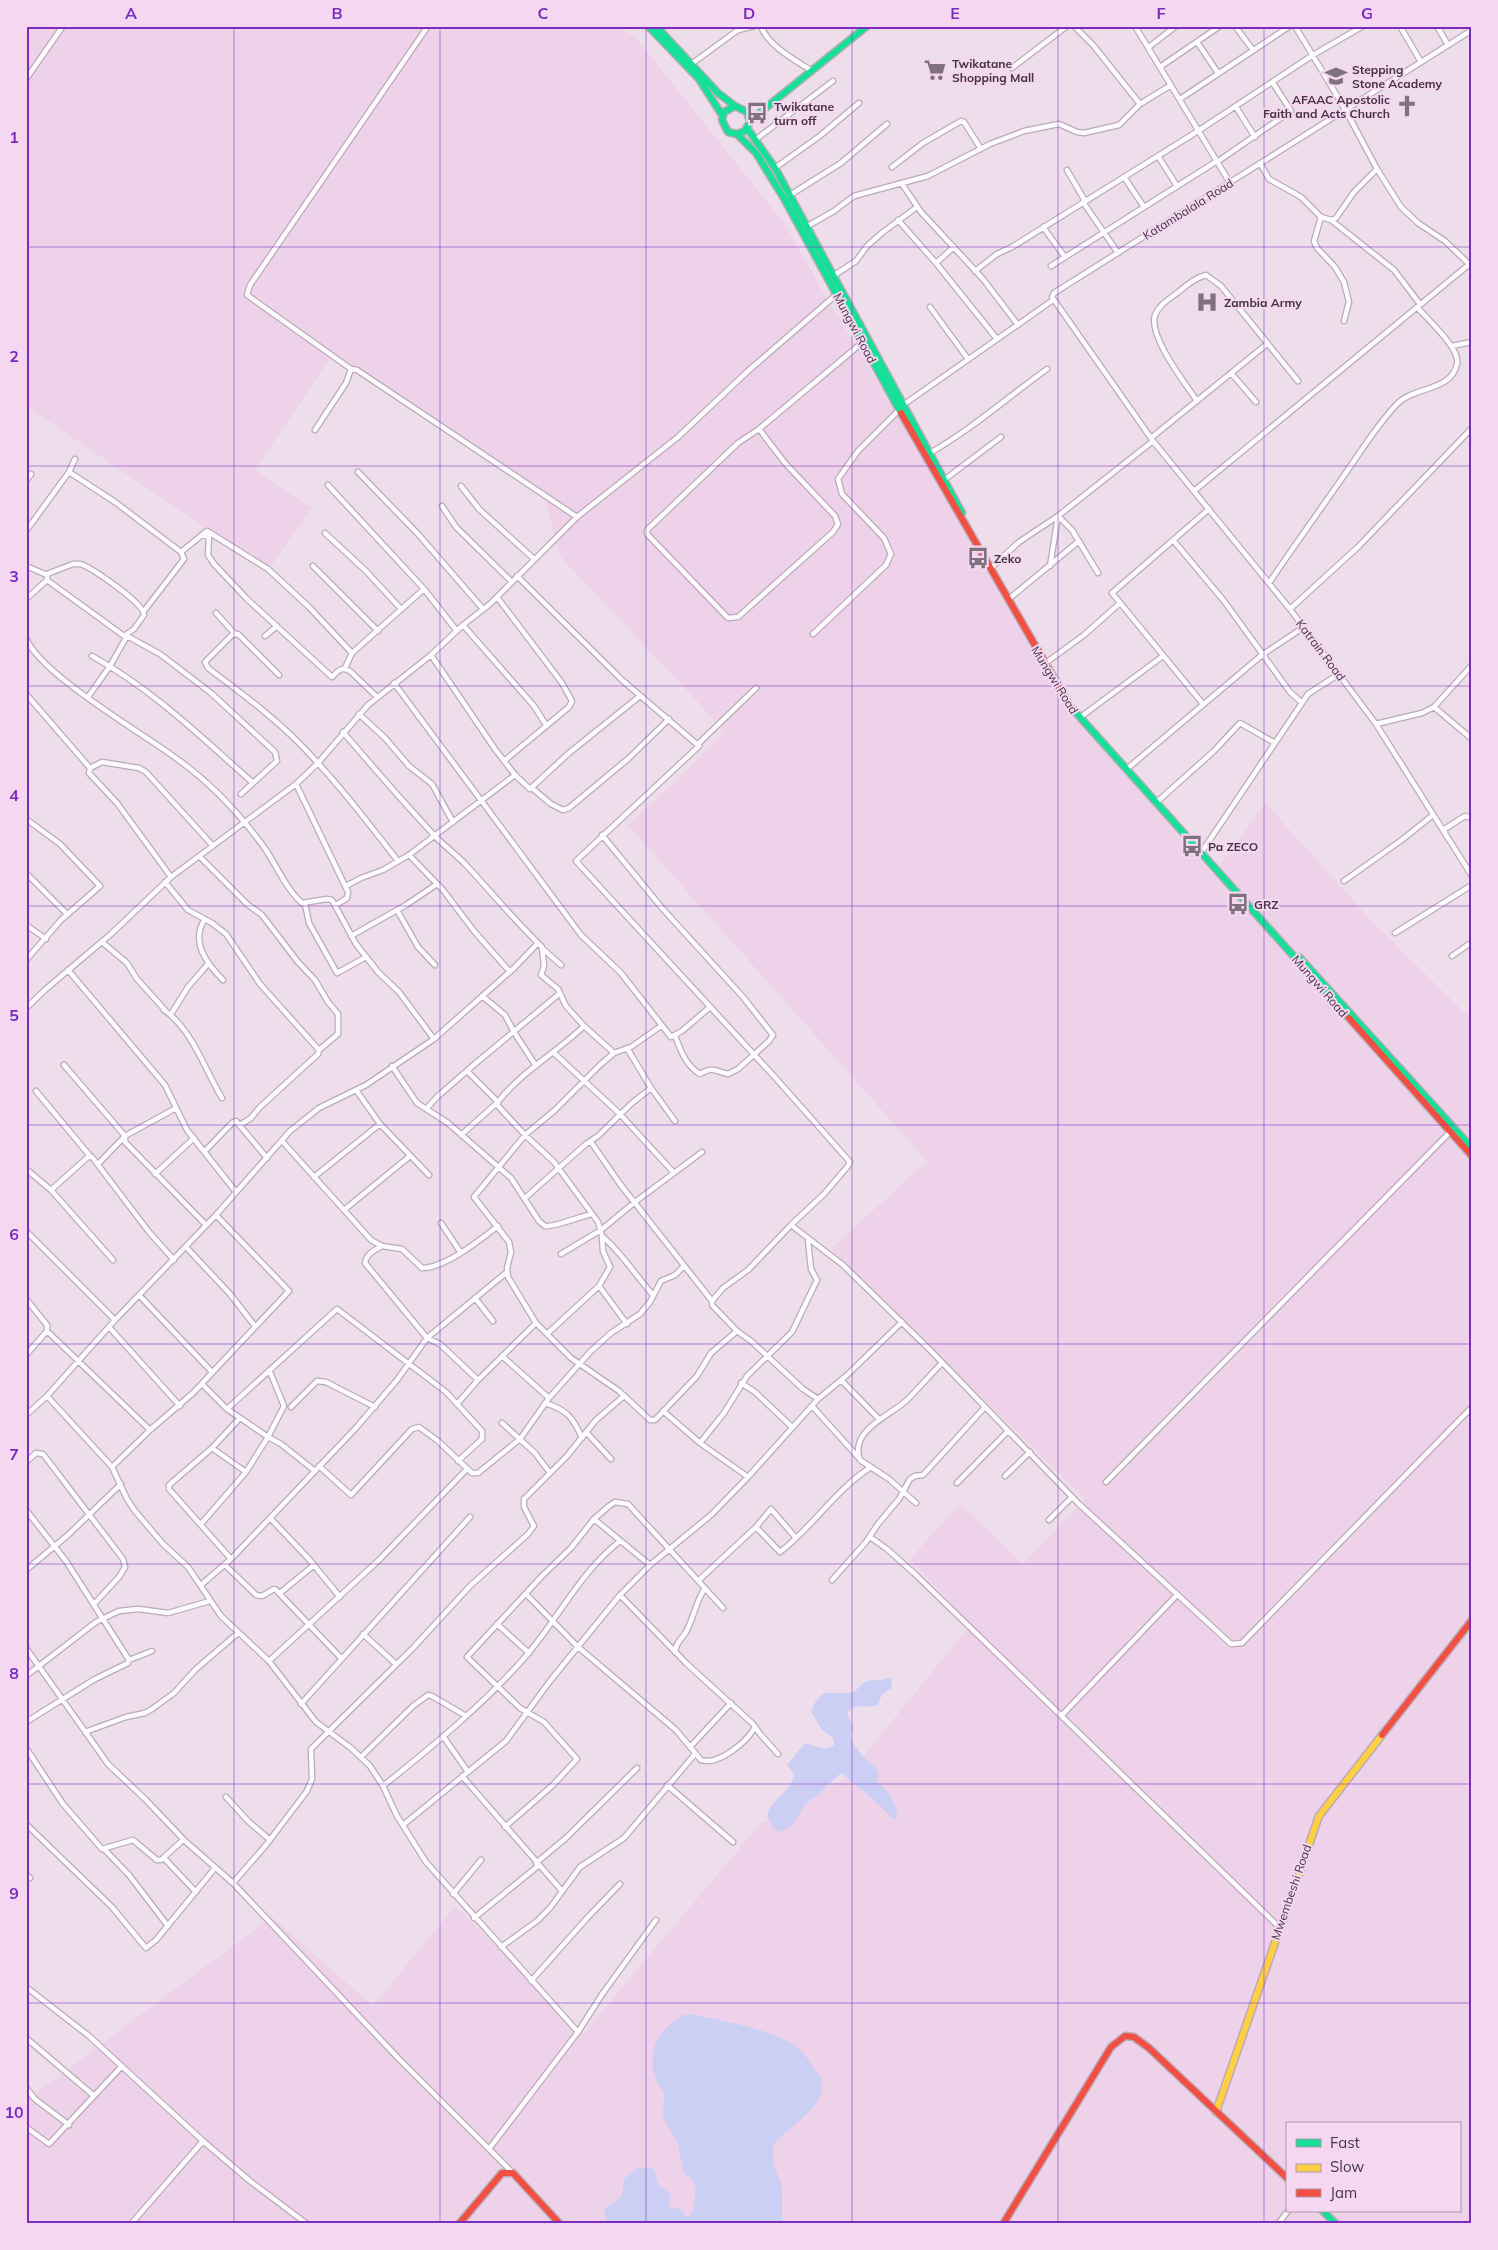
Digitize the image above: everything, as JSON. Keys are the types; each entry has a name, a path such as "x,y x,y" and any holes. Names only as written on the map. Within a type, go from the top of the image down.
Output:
{"main road":[{"path":"648,26 718,93 735,106 747,112 763,110"},
{"path":"656,26 690,65 718,106 725,129 728,132 738,134 763,110 867,26"},
{"path":"722,115 727,109 735,106"},
{"path":"747,112 748,125"},
{"name":"Mungwi Road","path":"748,125 755,140 775,168 790,195 832,276 863,342 1069,705 1452,1130 1472,1148"},
{"name":"Mungwi Road","path":"738,134 756,153 768,171 839,292 901,408 930,453 992,567 1065,694 1128,768 1452,1130 1472,1156"},
{"name":"Mwembeshi Road","path":"1216,2112 1314,1825 1325,1805 1381,1738 1472,1620"},
{"path":"1004,2224 1110,2047 1122,2036 1129,2035 1137,2038 1149,2048 1286,2177"},
{"path":"459,2224 502,2173 513,2173 560,2224"},
{"path":"1324,2212 1336,2224"}],"street":[{"path":"26,79 63,26"},
{"path":"428,26 247,295 351,369 357,370 577,517"},
{"path":"690,65 738,30 754,26"},
{"path":"761,26 767,36 781,49 812,71"},
{"path":"1012,68 1067,26"},
{"path":"1074,26 1093,45 1140,104"},
{"path":"1135,26 1230,183"},
{"path":"1148,47 1176,26"},
{"path":"1160,67 1220,26"},
{"path":"1235,26 1253,50"},
{"path":"1180,99 1290,26"},
{"path":"1194,491 1470,263 1445,241 1408,214 1376,169 1345,109 1294,26"},
{"path":"975,271 997,254 1012,247 1236,107 1313,55 1363,26"},
{"path":"1400,26 1421,62"},
{"path":"1437,26 1448,45"},
{"name":"Katambalala Road","path":"814,634 886,565 891,554 884,538 842,494 838,479 858,451 901,408 1053,300 1054,293 1472,30"},
{"path":"1197,42 1218,73"},
{"path":"755,140 833,81"},
{"path":"1051,266 1255,137 1291,111 1273,83"},
{"path":"806,227 834,211 854,196 928,176 1007,137 1048,125 1059,124 1084,133 1119,125 1140,104 1171,85"},
{"path":"775,168 821,135 859,102"},
{"path":"1236,107 1255,137"},
{"path":"892,167 923,143 961,120 981,149"},
{"path":"790,195 841,163 887,124"},
{"path":"1158,156 1177,186"},
{"path":"1260,163 1269,179 1301,197 1320,217 1331,220 1394,270 1418,306 1452,346 1458,361 1448,380 1437,386 1407,395 1375,429 1269,583"},
{"path":"1331,220 1336,218 1354,192 1376,169"},
{"path":"1067,170 1103,233 1118,253"},
{"path":"1124,177 1144,207"},
{"path":"902,184 917,207 975,271 1018,325"},
{"path":"832,276 856,260 867,246 917,207"},
{"path":"1320,217 1314,241 1317,248 1335,267 1344,282 1349,302 1344,321"},
{"path":"898,220 998,338"},
{"path":"1043,227 1065,257"},
{"path":"936,263 954,247"},
{"path":"1197,401 1170,360 1153,324 1161,305 1198,277 1206,275 1221,286 1298,381"},
{"path":"27,1004 102,942 165,882 244,821 296,784 318,763 358,714 484,609 577,517 678,437 748,371 839,292"},
{"path":"1053,300 1152,439"},
{"path":"930,307 968,359"},
{"path":"759,429 785,463 835,516 838,524 833,532 738,617 728,618 647,534 647,530 738,443 759,429 863,342"},
{"path":"1452,346 1472,342"},
{"path":"992,567 1019,542 1058,516 1267,344"},
{"path":"930,453 958,437 991,409 1047,368"},
{"path":"316,430 346,383 351,369"},
{"path":"1231,373 1256,402"},
{"path":"1290,609 1359,546 1472,428"},
{"path":"944,480 1001,437"},
{"name":"Katrain Road","path":"1152,439 1304,626 1376,724 1472,876"},
{"path":"26,531 69,472 75,459"},
{"path":"69,472 115,502 181,552 184,560 144,611 142,620 127,636 110,666 88,697"},
{"path":"358,472 418,534 484,609"},
{"path":"26,481 31,474"},
{"path":"328,485 424,589 457,631"},
{"path":"461,486 479,509 534,559"},
{"path":"442,506 456,527 512,582"},
{"path":"1203,704 1112,592 1209,508"},
{"path":"1058,516 1072,530 1098,573"},
{"path":"1050,566 1058,516"},
{"path":"181,552 207,531 268,569 309,607 352,653"},
{"path":"325,533 366,571 400,609"},
{"path":"202,535 209,537 208,555 214,564 247,599 332,677 340,669 345,668 352,653 424,589"},
{"path":"1173,540 1224,601 1290,692 1302,703"},
{"path":"1010,598 1079,541"},
{"path":"26,599 47,578 73,564 81,564 129,596 144,611"},
{"path":"26,566 53,582 116,631 160,654 204,688 275,752 277,761 241,794"},
{"path":"313,566 378,631"},
{"path":"517,576 640,696 698,744"},
{"path":"497,597 571,698 571,704 568,707 504,760"},
{"path":"1047,662 1084,636 1120,603"},
{"path":"216,613 235,634 242,637 279,675"},
{"path":"463,625 534,706 546,725"},
{"path":"265,636 277,626"},
{"path":"1128,768 1203,704 1235,680 1262,655 1304,626"},
{"path":"235,634 205,664 274,720 318,763 398,861"},
{"path":"27,641 46,664 88,697 185,765 244,821 299,900 305,904 309,923 337,973 366,957"},
{"path":"431,655 515,775 528,789 532,788 551,804 563,810 569,808 629,758 670,719"},
{"path":"92,656 110,666 163,703 252,782"},
{"path":"1082,716 1163,656"},
{"path":"1376,724 1434,707 1472,665"},
{"path":"345,668 377,697"},
{"path":"1203,850 1302,703 1313,690 1339,674"},
{"path":"394,683 581,935 621,973 670,1037 675,1036 710,1007"},
{"path":"712,1301 723,1288 748,1270 824,1194 850,1162 576,860 698,748 698,744 756,688"},
{"path":"26,694 90,768 90,773 117,803 172,877"},
{"path":"532,788 569,753 640,696"},
{"path":"1434,707 1472,739"},
{"path":"358,714 385,738 409,766 430,781 454,822"},
{"path":"1158,801 1214,751 1240,722 1275,743"},
{"path":"343,732 435,836 500,901 517,923 561,965"},
{"path":"90,768 102,762 139,768 146,772 213,846"},
{"path":"346,886 361,878 376,874 409,855 515,775"},
{"path":"296,784 346,886 348,896 336,905"},
{"path":"1344,881 1433,815"},
{"path":"1443,830 1465,816 1472,818"},
{"path":"26,819 51,835 98,883 98,890 68,914 26,960"},
{"path":"602,836 773,1035 772,1039 738,1069 728,1074 710,1069 700,1074 694,1070 683,1056 675,1036"},
{"path":"409,855 437,884 510,972"},
{"path":"199,856 247,904 262,915 298,962 315,980 328,1002 338,1014 338,1034 258,1108 251,1118 240,1125"},
{"path":"26,873 68,914"},
{"path":"165,882 188,910 226,934 260,984 319,1050"},
{"path":"351,936 437,884"},
{"path":"1395,933 1472,885"},
{"path":"305,904 329,899 336,905 351,936 366,957 378,972 399,992 434,1038"},
{"path":"396,910 418,947 435,965"},
{"path":"205,919 200,927 198,936 208,964 223,980"},
{"path":"26,925 46,939"},
{"path":"102,942 127,962 137,979 165,1010 171,1014 189,1039 222,1098"},
{"path":"1452,956 1472,942"},
{"path":"26,1415 47,1396 115,1320 216,1215 282,1141 314,1111 356,1090 434,1038 510,972 538,943"},
{"path":"543,949 544,966 542,975 558,989 566,1006 584,1026 614,1054"},
{"path":"171,1014 188,987 208,964"},
{"path":"68,970 160,1079 182,1122 236,1192"},
{"path":"427,1108 467,1070 559,994"},
{"path":"482,996 505,1015 536,1066"},
{"path":"461,1134 498,1102 517,1080 554,1053 584,1026"},
{"path":"661,1026 628,1048 614,1054 526,1135 474,1197 498,1226 510,1248 507,1272 513,1287 536,1323 578,1364 624,1396 653,1421 697,1376 711,1354 737,1331"},
{"path":"628,1048 675,1121"},
{"path":"554,1053 620,1114 674,1174"},
{"path":"64,1065 125,1136 126,1142 205,1224"},
{"path":"392,1066 417,1103 427,1108 461,1134 511,1178 539,1221 549,1227 576,1217 592,1214"},
{"path":"467,1070 498,1102 498,1106 554,1162 592,1214 601,1230 604,1251 610,1267 599,1286 548,1333"},
{"path":"525,1198 652,1088"},
{"path":"356,1090 380,1124 428,1175"},
{"path":"36,1091 98,1164 174,1260"},
{"path":"98,1164 125,1136 176,1108"},
{"path":"205,1151 236,1121 267,1158"},
{"path":"314,1177 380,1124"},
{"path":"1106,1482 1452,1130"},
{"path":"155,1174 194,1138"},
{"path":"282,1141 365,1234 382,1246 402,1249 424,1268 462,1253 498,1226"},
{"path":"591,1142 634,1202 712,1301 712,1304 737,1331 803,1389 818,1398"},
{"path":"561,1254 601,1230 634,1202 702,1152"},
{"path":"51,1190 90,1156"},
{"path":"344,1210 410,1156"},
{"path":"26,1169 51,1190 113,1260"},
{"path":"112,1467 150,1430 180,1406 287,1293 288,1288 216,1215"},
{"path":"441,1223 462,1253"},
{"path":"791,1225 808,1240 833,1256 902,1322 1072,1497 1231,1644 1242,1643 1472,1407"},
{"path":"26,1231 115,1320"},
{"path":"602,1236 617,1248 632,1272 653,1295"},
{"path":"700,1443 724,1413 741,1384 766,1355 792,1332 817,1280 811,1269 808,1240"},
{"path":"382,1246 372,1251 366,1258 365,1263 427,1338 440,1344 478,1380"},
{"path":"186,1247 230,1294 255,1326"},
{"path":"319,1466 351,1495 415,1427 419,1427 438,1441 472,1473 478,1474 520,1439 545,1403 578,1364 611,1334 640,1314 661,1281 675,1275 684,1266"},
{"path":"201,1585 231,1560 375,1407 427,1338 507,1272"},
{"path":"599,1286 627,1324"},
{"path":"139,1295 212,1372"},
{"path":"475,1298 493,1321"},
{"path":"26,1299 47,1325 47,1331 26,1355"},
{"path":"227,1409 270,1372 307,1335 337,1309 383,1346 408,1363 457,1404 482,1431 483,1435 478,1443 458,1461"},
{"path":"403,1825 506,1741 620,1596 650,1565 711,1515 748,1477 818,1398 841,1380 902,1322"},
{"path":"457,1404 478,1380 536,1323"},
{"path":"109,1327 180,1406"},
{"path":"47,1331 150,1430"},
{"path":"502,1356 549,1398"},
{"path":"859,1458 860,1442 863,1436 879,1419 895,1410 942,1363"},
{"path":"200,1524 246,1472 268,1437 284,1406 270,1372"},
{"path":"291,1407 317,1380 326,1382 375,1407"},
{"path":"841,1380 879,1419"},
{"path":"202,1384 227,1409 281,1444 315,1470"},
{"path":"741,1384 755,1392 792,1427"},
{"path":"47,1396 112,1467 135,1511 163,1544 188,1567 210,1601 238,1633 269,1661 316,1722 362,1756 383,1786 403,1825 426,1862 474,1918 578,2032"},
{"path":"233,1882 270,1840 307,1791 312,1779 309,1752 470,1586 528,1534 534,1526 524,1507 524,1499 582,1438 596,1420 624,1396"},
{"path":"545,1403 568,1413 582,1438"},
{"path":"812,1406 859,1458 889,1479 916,1503"},
{"path":"832,1580 870,1537 903,1492 910,1479 923,1474 985,1407"},
{"path":"663,1411 700,1443 748,1477"},
{"path":"231,1560 170,1489 169,1485 212,1448 240,1418"},
{"path":"502,1422 535,1453 550,1473"},
{"path":"957,1483 1008,1431"},
{"path":"586,1432 611,1459"},
{"path":"212,1448 246,1472"},
{"path":"1005,1476 1030,1452"},
{"path":"26,1462 36,1453 43,1454 125,1564 119,1577 95,1603"},
{"path":"756,1527 778,1552 813,1523 840,1492 871,1468"},
{"path":"269,1661 340,1597 435,1505 467,1469"},
{"path":"26,1570 89,1515 120,1484"},
{"path":"1049,1520 1072,1497"},
{"path":"506,1827 553,1785 578,1759 544,1722 527,1713 467,1656 571,1548 594,1519 615,1502 628,1504 723,1608"},
{"path":"699,1580 756,1527 771,1509 796,1538"},
{"path":"26,1510 55,1546 95,1603 129,1660"},
{"path":"26,1522 32,1517"},
{"path":"301,1704 470,1517"},
{"path":"270,1518 314,1564 340,1597"},
{"path":"594,1519 650,1565"},
{"path":"870,1537 895,1555 1279,1927"},
{"path":"383,1786 466,1716 529,1653 581,1582 620,1541"},
{"path":"280,1593 314,1564"},
{"path":"225,1565 256,1595 262,1596 275,1588 341,1658"},
{"path":"675,1652 676,1644 685,1633 695,1605 705,1588"},
{"path":"526,1594 578,1647 676,1730 695,1754 706,1761 724,1756 736,1747 755,1727"},
{"path":"620,1596 675,1652 731,1703 778,1754"},
{"path":"1062,1716 1177,1596"},
{"path":"26,1676 103,1618 119,1611 138,1609 161,1613 177,1612 210,1601"},
{"path":"497,1624 529,1653"},
{"path":"86,1732 126,1717 145,1714 169,1697 196,1669 238,1633"},
{"path":"363,1634 396,1664"},
{"path":"26,1648 108,1764 183,1840 233,1882 373,2032 513,2173"},
{"path":"26,1722 95,1680 128,1663 129,1660 152,1650"},
{"path":"362,1756 413,1706 428,1695 466,1716"},
{"path":"690,1747 731,1703"},
{"path":"443,1736 468,1772"},
{"path":"26,1748 63,1804 86,1832 129,1876 168,1926"},
{"path":"501,1947 537,1921 580,1867 624,1838 695,1754"},
{"path":"474,1918 537,1865 637,1768"},
{"path":"462,1776 562,1892"},
{"path":"667,1785 733,1842"},
{"path":"226,1797 248,1821 270,1840"},
{"path":"26,1824 112,1907 146,1948 150,1947 215,1868"},
{"path":"104,1849 121,1842 133,1840 158,1860 164,1858 183,1840"},
{"path":"164,1858 196,1892"},
{"path":"453,1894 481,1860"},
{"path":"26,1874 30,1878"},
{"path":"531,1981 620,1884"},
{"path":"489,2149 578,2032 603,1993 656,1920"},
{"path":"26,1987 89,2036 203,2141 250,2181 307,2224"},
{"path":"26,2038 93,2095"},
{"path":"26,2128 49,2144 122,2066"},
{"path":"26,2088 42,2105 68,2125"},
{"path":"131,2224 203,2141"},
{"path":"1278,2224 1287,2212"}],"shaded area":[{"path":"26,26 618,26 635,37 784,223 826,297 876,378 1045,673 1213,875 1265,803 1369,918 1472,1020 1472,2224 26,2224 26,2100 272,1917 373,2006 455,1906 584,2033 759,1825 845,1778 971,1625 910,1559 960,1504 1023,1564 1085,1499 831,1249 927,1161 628,825 678,779 725,731 560,556 543,493 334,353 255,470 312,508 268,570 26,406"}],"water":[{"path":"891,1677 892,1688 882,1694 878,1705 854,1707 847,1713 854,1730 851,1732 853,1743 878,1771 878,1782 894,1803 897,1819 893,1819 841,1773 818,1795 806,1803 794,1823 781,1832 774,1829 767,1816 773,1804 792,1780 794,1774 787,1765 805,1743 826,1749 834,1745 833,1738 821,1729 811,1711 815,1702 823,1694 853,1692 865,1682"},
{"path":"690,2014 764,2031 778,2037 800,2050 821,2078 822,2088 819,2098 813,2107 773,2145 773,2163 782,2186 782,2219 788,2224 607,2224 604,2209 622,2196 624,2179 638,2168 652,2168 659,2186 671,2194 669,2208 678,2208 688,2218 693,2211 696,2188 693,2180 684,2173 678,2145 663,2117 664,2093 656,2080 652,2066 655,2043 666,2028 681,2016"}],"traffic: fast":[{"path":"648,26 699,79 722,115"},
{"path":"656,26 718,93 735,106"},
{"path":"750,122 747,112 735,106 724,112 722,120 728,132 737,134 745,131 750,122 763,110 867,26"},
{"path":"747,128 775,168 962,513"},
{"path":"737,134 756,153 785,200 901,413"},
{"path":"1070,706 1349,1018"},
{"path":"1299,957 1472,1148"},
{"path":"1324,2212 1336,2224"}],"traffic: slow":[{"path":"1216,2112 1319,1816 1382,1735"}],"traffic: jam":[{"path":"901,413 1070,706"},
{"path":"1349,1018 1472,1156"},
{"path":"1382,1735 1472,1620"},
{"path":"1003,2224 1111,2047 1125,2036 1134,2037 1149,2048 1286,2177"},
{"path":"459,2224 502,2173 513,2173 560,2224"}],"place":[{"name":"Twikatane Shopping Mall","path":"935,70"},
{"name":"Stepping Stone Academy","path":"1336,76"},
{"name":"AFAAC Apostolic Faith and Acts Church","path":"1407,106"},
{"name":"Twikatane turn off","path":"757,113"},
{"name":"Zambia Army","path":"1207,302"},
{"name":"Zeko","path":"978,558"},
{"name":"Pa ZECO","path":"1192,846"},
{"name":"GRZ","path":"1238,904"}]}
